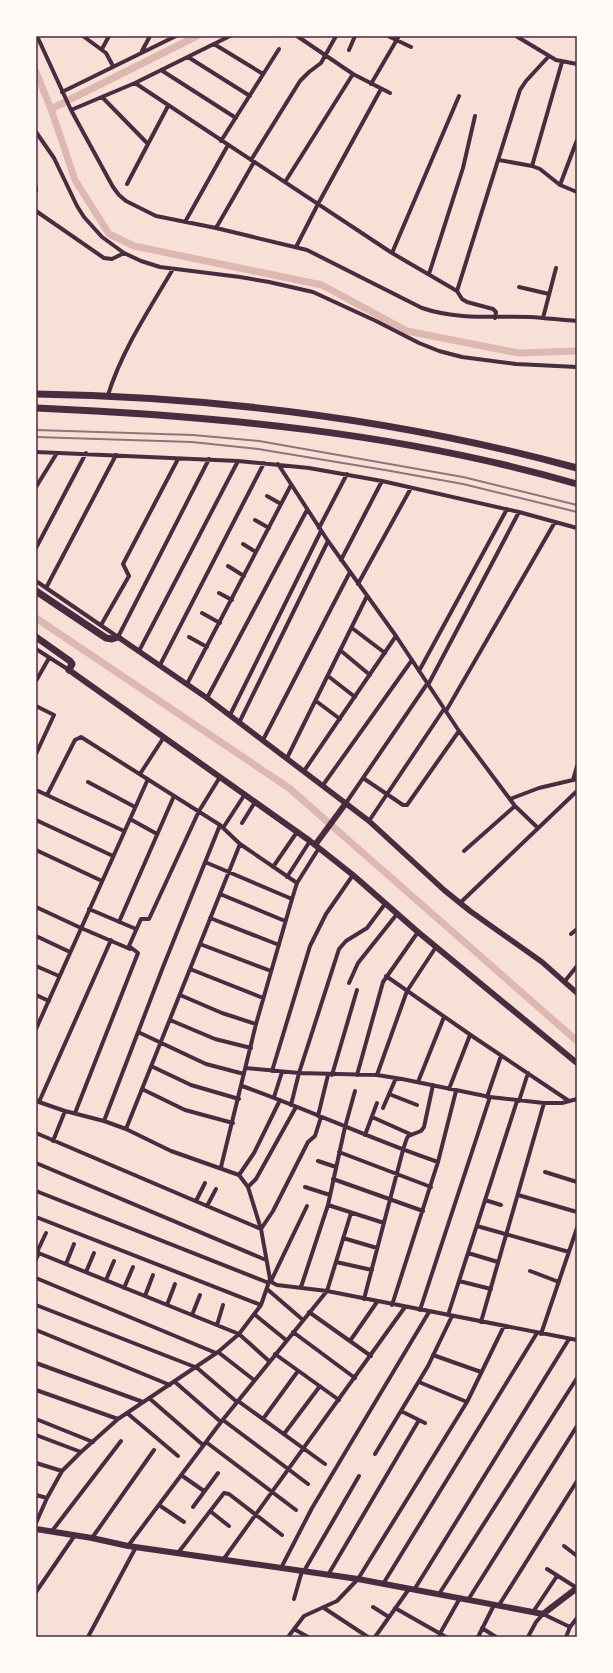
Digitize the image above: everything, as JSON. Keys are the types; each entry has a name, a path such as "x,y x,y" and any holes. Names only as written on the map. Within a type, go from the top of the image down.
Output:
{"highway":[{"path":"36,394 138,397 335,418 443,437 577,468"},
{"path":"36,408 136,412 334,433 441,451 577,484"},
{"path":"36,591 106,638 112,639 118,637"},
{"path":"36,637 70,661 72,664 69,670"}],"main road":[{"path":"69,670 315,845 353,875 418,932 577,1063"},
{"path":"315,845 346,802"},
{"path":"36,1529 92,1538 128,1546 358,1579 543,1614 577,1588"}],"street":[{"path":"36,36 71,110 119,195 131,204 156,216 216,228 296,247 328,259 434,312 495,318 543,318 577,321"},
{"path":"83,36 102,49 110,58 114,66"},
{"path":"102,49 109,36"},
{"path":"141,52 150,36"},
{"path":"62,92 176,36"},
{"path":"71,110 135,83 230,36"},
{"path":"297,36 353,74 390,93"},
{"path":"216,228 300,81 318,66 326,56 336,36"},
{"path":"349,50 355,36"},
{"path":"388,36 398,38 410,47"},
{"path":"516,36 562,62 576,64 577,60"},
{"path":"371,84 398,38"},
{"path":"214,44 263,74"},
{"path":"221,141 279,49"},
{"path":"457,291 520,90 526,81 549,56"},
{"path":"188,57 250,96"},
{"path":"532,166 562,62"},
{"path":"161,70 236,118"},
{"path":"285,182 353,74"},
{"path":"135,83 392,253 457,291 462,299 467,302 493,309 496,312 495,318"},
{"path":"296,247 381,89"},
{"path":"392,253 459,96"},
{"path":"102,97 148,144"},
{"path":"127,184 168,106"},
{"path":"429,274 463,168 475,116"},
{"path":"36,132 54,158 77,206 84,217 102,237 124,253 141,261 160,267 240,277 313,292 419,343 439,351 462,357 516,364 577,367"},
{"path":"560,185 577,140"},
{"path":"185,222 228,145"},
{"path":"499,160 532,166 548,174 560,185 577,192"},
{"path":"36,211 104,258 112,259 124,253"},
{"path":"543,318 556,268"},
{"path":"108,396 124,354 173,269"},
{"path":"519,287 549,294"},
{"path":"36,452 86,453 178,459 209,459 278,464 348,474 382,481 507,509 577,528"},
{"path":"36,487 57,453"},
{"path":"36,548 86,453"},
{"path":"46,588 116,455"},
{"path":"101,625 129,576 123,564 178,459"},
{"path":"118,637 209,459"},
{"path":"139,651 238,461"},
{"path":"160,665 264,463"},
{"path":"278,464 320,530 396,636 459,731 515,806 538,828"},
{"path":"230,716 348,474"},
{"path":"341,560 382,481"},
{"path":"188,684 291,485"},
{"path":"358,584 411,488"},
{"path":"268,496 281,504"},
{"path":"419,671 507,509"},
{"path":"207,698 307,510"},
{"path":"346,802 427,684 519,512"},
{"path":"254,520 269,528"},
{"path":"369,820 445,710 556,522"},
{"path":"239,723 328,541"},
{"path":"243,544 256,552"},
{"path":"228,566 244,576"},
{"path":"263,740 350,572"},
{"path":"36,581 188,684 346,802 369,820 460,903 542,962 577,993"},
{"path":"219,593 232,600"},
{"path":"287,758 367,596"},
{"path":"202,613 220,623"},
{"path":"352,628 385,653"},
{"path":"304,771 396,636"},
{"path":"190,637 207,647"},
{"path":"36,649 69,670"},
{"path":"340,650 370,675"},
{"path":"36,681 49,658"},
{"path":"323,785 412,660"},
{"path":"328,676 355,696"},
{"path":"316,701 340,719"},
{"path":"36,706 54,716 37,749 36,754"},
{"path":"363,778 403,805 409,804 459,731"},
{"path":"47,795 75,740 79,737 84,738 199,811 222,827 240,844 297,884"},
{"path":"140,774 164,737"},
{"path":"510,799 539,788 575,780 577,766"},
{"path":"130,949 129,946 141,918 149,919 199,811 220,777"},
{"path":"36,1027 148,779"},
{"path":"88,782 135,807"},
{"path":"36,790 124,831"},
{"path":"460,903 577,791"},
{"path":"104,1121 205,862 222,827 245,794"},
{"path":"119,922 174,796"},
{"path":"242,823 255,802"},
{"path":"464,852 515,806"},
{"path":"130,819 158,834"},
{"path":"36,820 113,856"},
{"path":"273,867 297,832"},
{"path":"126,1129 240,844"},
{"path":"287,876 315,845"},
{"path":"222,1167 256,1024 285,921 297,884 315,845"},
{"path":"36,850 102,881"},
{"path":"205,862 292,899"},
{"path":"272,1071 310,946 326,914 353,875"},
{"path":"220,894 285,921"},
{"path":"291,1105 299,1073 339,949 346,941 367,928 385,904"},
{"path":"36,907 138,953 75,1113"},
{"path":"90,909 136,929"},
{"path":"349,983 358,963 397,914"},
{"path":"210,918 279,945"},
{"path":"571,934 577,929"},
{"path":"357,1075 386,976 418,932"},
{"path":"36,936 70,952"},
{"path":"111,940 38,1102 104,1121 126,1129 171,1151 222,1167 239,1175 248,1187 261,1229 270,1281"},
{"path":"200,944 271,971"},
{"path":"377,1075 407,991 436,947"},
{"path":"36,966 59,976"},
{"path":"565,981 577,966"},
{"path":"190,969 264,998"},
{"path":"386,976 470,1035 569,1101"},
{"path":"261,1229 273,1211 306,1146 315,1136 330,1075 357,990"},
{"path":"36,995 49,1001"},
{"path":"180,995 256,1024"},
{"path":"418,1082 444,1017"},
{"path":"170,1020 215,1039 251,1048"},
{"path":"138,1032 206,1064 244,1074"},
{"path":"449,1089 470,1035"},
{"path":"420,1310 501,1056"},
{"path":"151,1066 191,1085 239,1099"},
{"path":"246,1068 330,1075 377,1075 488,1097 544,1104 577,1099"},
{"path":"274,1098 282,1072"},
{"path":"374,1454 419,1382 450,1316 459,1281 485,1200 528,1074"},
{"path":"383,1108 396,1078"},
{"path":"242,1086 403,1150 438,1162"},
{"path":"372,1117 410,1134 421,1132 424,1127 433,1086"},
{"path":"142,1090 185,1110 233,1123"},
{"path":"301,1287 328,1206 339,1152 355,1091"},
{"path":"392,1304 431,1187 456,1091"},
{"path":"389,1094 417,1105"},
{"path":"239,1175 254,1153 280,1100"},
{"path":"365,1135 377,1103"},
{"path":"481,1322 544,1104"},
{"path":"248,1187 256,1180 296,1107"},
{"path":"53,1141 65,1111"},
{"path":"36,1133 261,1229"},
{"path":"364,1299 396,1174 407,1136 410,1134"},
{"path":"339,1152 431,1187"},
{"path":"318,1161 336,1167"},
{"path":"36,1163 266,1260"},
{"path":"545,1172 577,1182"},
{"path":"334,1180 423,1211"},
{"path":"196,1202 205,1183"},
{"path":"305,1187 330,1195"},
{"path":"207,1206 216,1189"},
{"path":"36,1190 277,1285 327,1291 577,1340"},
{"path":"518,1195 577,1212"},
{"path":"485,1200 501,1205"},
{"path":"36,1523 47,1498 62,1471 81,1452 118,1419 170,1386 217,1353 239,1334 260,1305 270,1281 307,1206"},
{"path":"328,1206 384,1223"},
{"path":"128,1546 237,1401 327,1291 351,1213"},
{"path":"36,1217 260,1305"},
{"path":"477,1226 569,1252"},
{"path":"383,1584 539,1333 559,1282 577,1228"},
{"path":"36,1259 37,1252 46,1233"},
{"path":"343,1238 377,1248"},
{"path":"66,1264 74,1244"},
{"path":"37,1252 239,1334 269,1361"},
{"path":"86,1272 94,1253"},
{"path":"468,1254 498,1262"},
{"path":"106,1280 114,1261"},
{"path":"336,1262 372,1270"},
{"path":"124,1288 133,1267"},
{"path":"530,1271 559,1282"},
{"path":"145,1296 153,1275"},
{"path":"36,1278 217,1353 254,1380"},
{"path":"459,1281 491,1289"},
{"path":"167,1305 175,1284"},
{"path":"267,1289 303,1320"},
{"path":"192,1315 200,1295"},
{"path":"350,1341 377,1302"},
{"path":"36,1305 196,1367 237,1401 325,1464"},
{"path":"217,1325 223,1305"},
{"path":"222,1560 289,1470 405,1307"},
{"path":"310,1312 371,1356"},
{"path":"281,1568 316,1502 429,1312"},
{"path":"254,1314 286,1340"},
{"path":"288,1637 304,1616 310,1612 324,1608 343,1596 358,1579 467,1402 504,1326"},
{"path":"36,1330 170,1386"},
{"path":"293,1332 355,1378"},
{"path":"375,1637 395,1608 412,1589 569,1339"},
{"path":"275,1354 339,1400"},
{"path":"433,1355 481,1372"},
{"path":"36,1363 143,1402"},
{"path":"263,1419 298,1371"},
{"path":"439,1594 577,1378"},
{"path":"175,1382 222,1421 308,1484"},
{"path":"419,1382 467,1402"},
{"path":"284,1434 320,1386"},
{"path":"36,1390 118,1419"},
{"path":"150,1398 204,1444 273,1492 296,1510"},
{"path":"401,1411 425,1423"},
{"path":"127,1413 178,1456"},
{"path":"36,1419 93,1442"},
{"path":"328,1575 419,1420"},
{"path":"468,1600 577,1426"},
{"path":"36,1435 81,1452"},
{"path":"52,1531 120,1441"},
{"path":"92,1538 154,1450"},
{"path":"36,1463 62,1471"},
{"path":"193,1507 218,1473"},
{"path":"181,1475 204,1492"},
{"path":"294,1599 303,1571 359,1476"},
{"path":"478,1637 482,1628 577,1481"},
{"path":"178,1553 223,1494 227,1493 282,1535"},
{"path":"36,1495 47,1498"},
{"path":"159,1505 184,1522"},
{"path":"210,1511 229,1526"},
{"path":"36,1592 74,1535"},
{"path":"564,1546 577,1556"},
{"path":"88,1637 136,1547"},
{"path":"547,1569 577,1588"},
{"path":"533,1612 558,1576"},
{"path":"439,1635 460,1598"},
{"path":"373,1607 389,1617"},
{"path":"324,1608 368,1637"},
{"path":"395,1608 439,1635 446,1637"},
{"path":"528,1637 536,1622 543,1614 570,1627"},
{"path":"566,1637 570,1627 577,1619"},
{"path":"294,1628 308,1637"},
{"path":"482,1628 496,1637"}],"waterway":[{"path":"51,109 197,36"},
{"path":"36,72 51,109 75,180 109,234 134,246 322,285 407,331 518,353 577,351"},
{"path":"36,618 289,788 577,1041"}],"railway":[{"path":"36,430 193,435 259,441 463,477 577,505"},
{"path":"36,437 192,442 258,449 463,484 577,512"}]}
